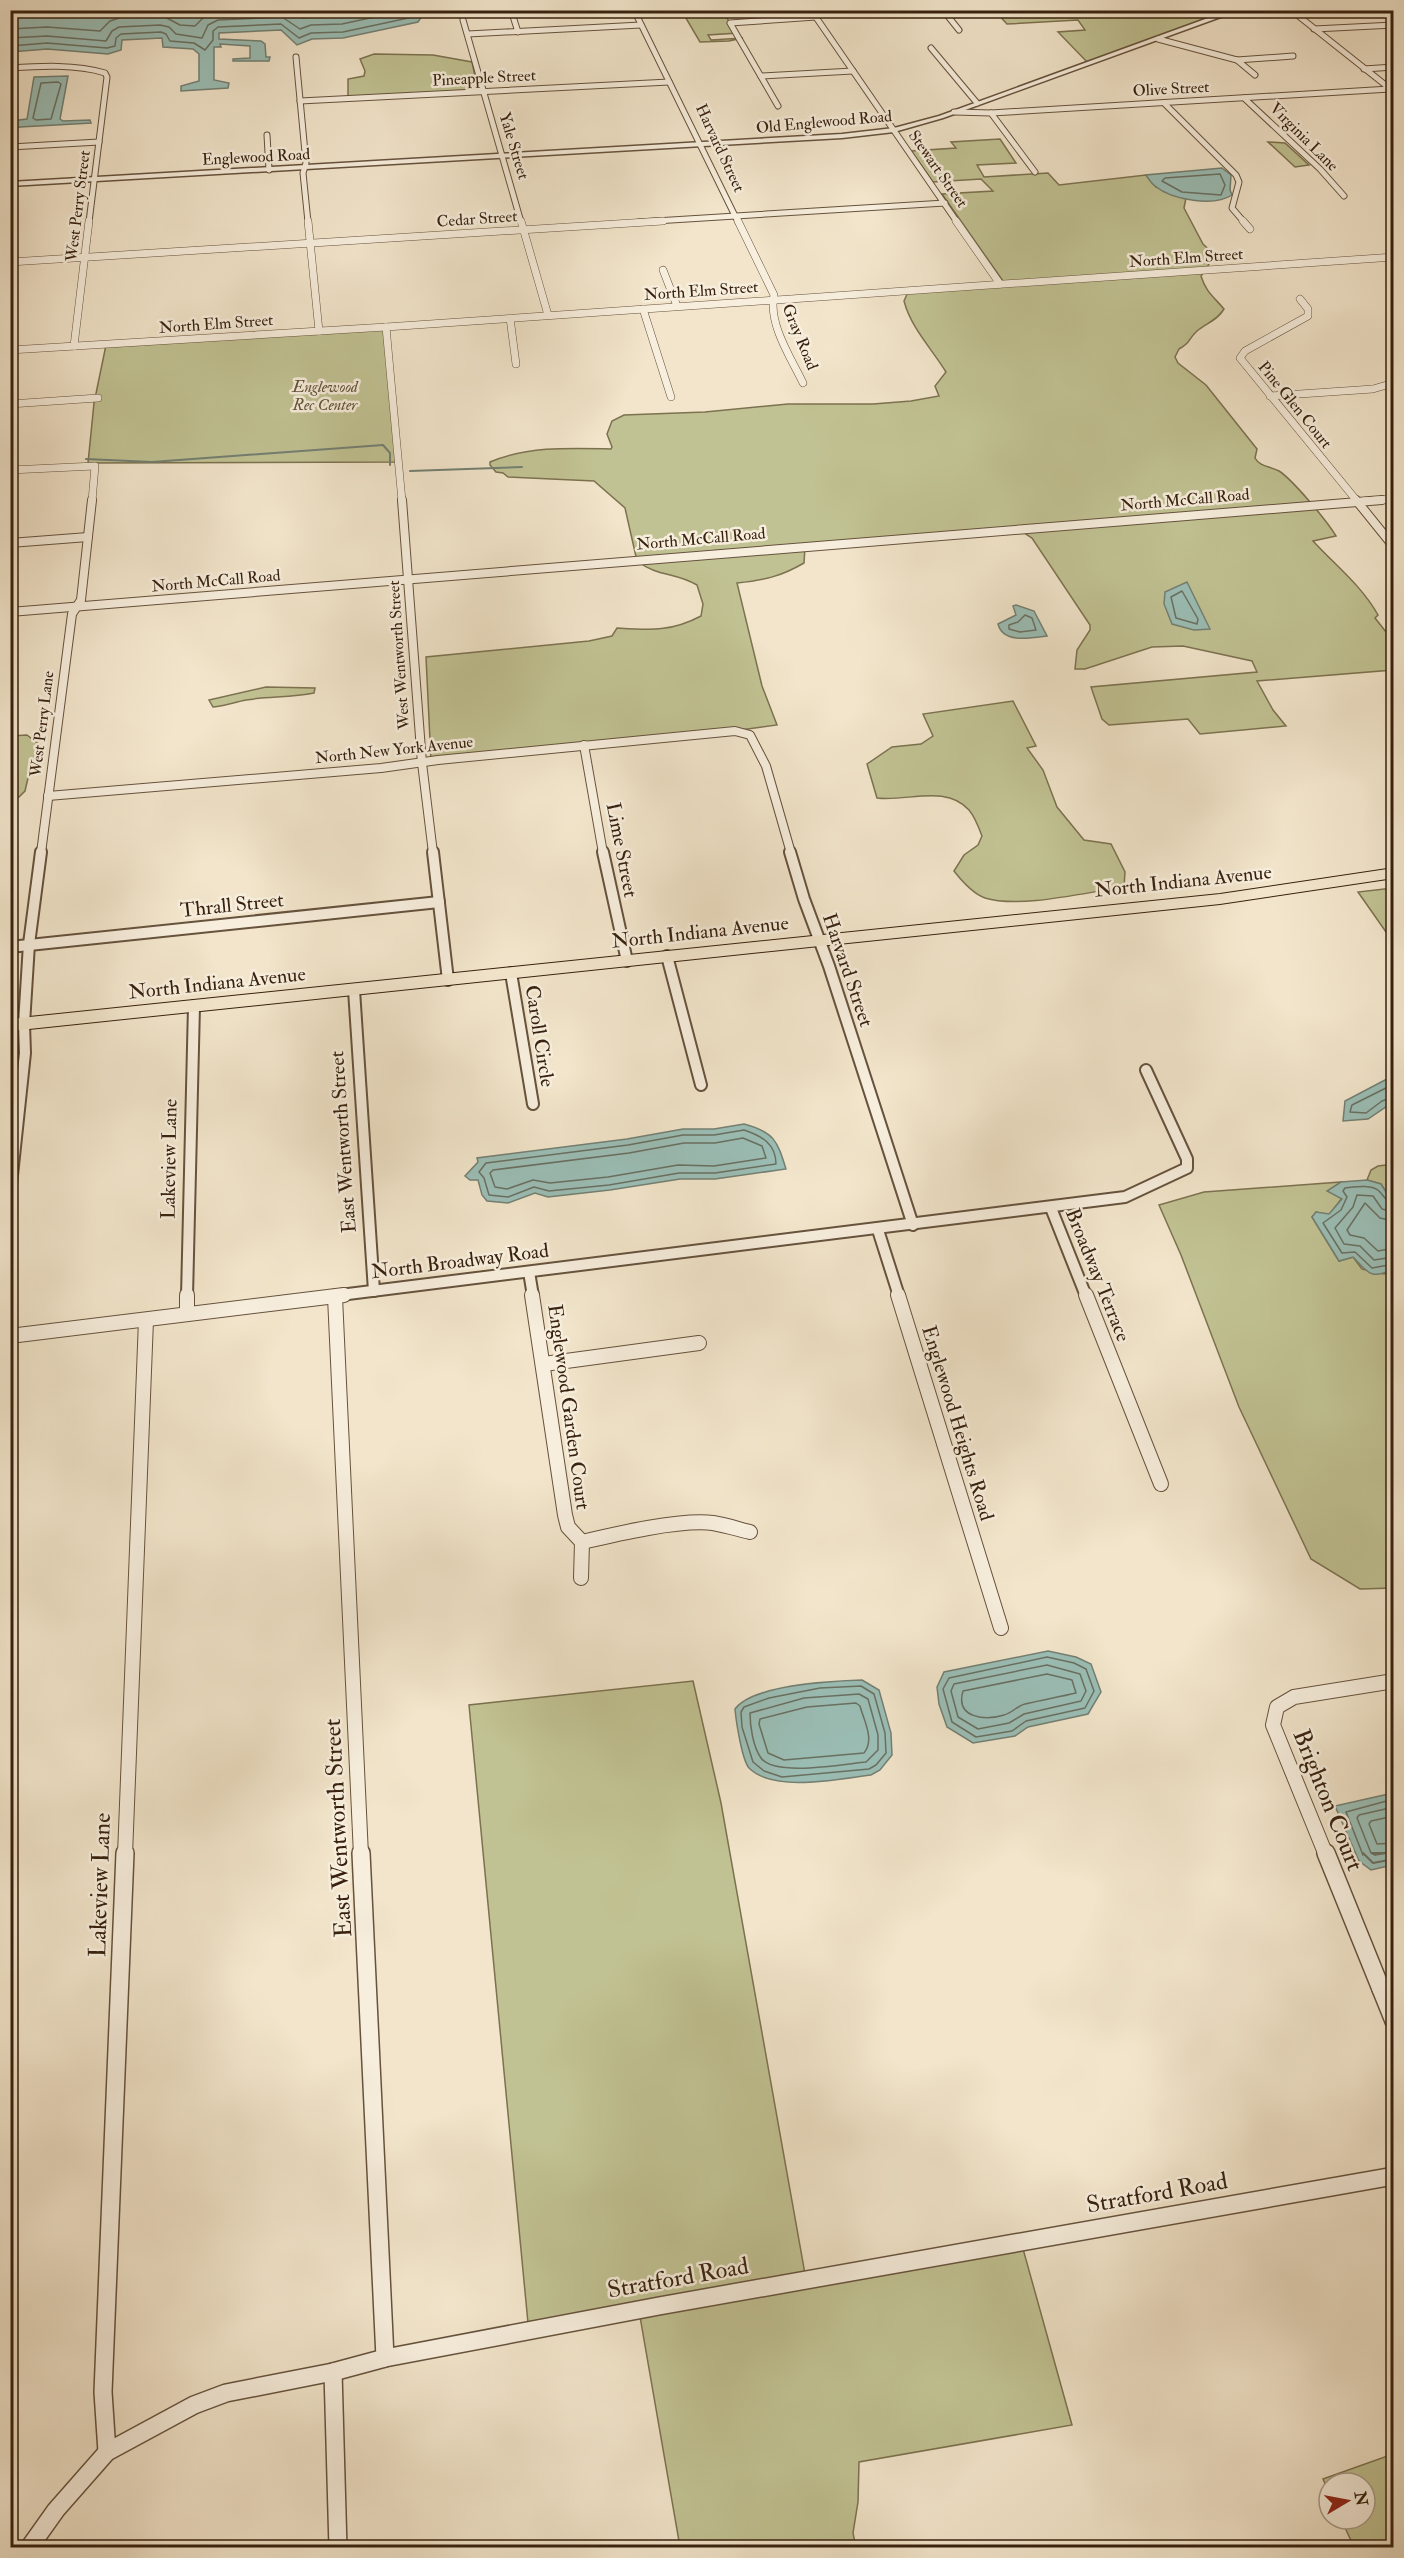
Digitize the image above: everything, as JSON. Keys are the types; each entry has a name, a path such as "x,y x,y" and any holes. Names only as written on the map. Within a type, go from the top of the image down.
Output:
{"main road":[{"name":"North Indiana Avenue","path":"17,1025 1220,899 1394,873"}],"street":[{"path":"511,10 518,32"},
{"name":"Harvard Street","path":"634,10 774,295 771,300"},
{"name":"Stewart Street","path":"811,10 1000,284"},
{"path":"943,10 959,30"},
{"name":"Old Englewood Road","path":"503,156 842,136 894,130 954,112 1237,10"},
{"path":"1291,10 1392,91"},
{"path":"778,106 730,23 816,16"},
{"name":"Yale Street","path":"463,20 548,315"},
{"path":"468,34 642,25"},
{"path":"1314,29 1394,25"},
{"path":"1158,39 1237,60 1293,56"},
{"path":"931,48 977,103"},
{"path":"296,57 319,331"},
{"path":"1237,60 1255,75"},
{"name":"West Perry Street","path":"10,69 35,66 102,72 107,77 74,346"},
{"path":"1364,69 1394,67"},
{"path":"762,76 853,71"},
{"name":"Pineapple Street","path":"300,101 669,81"},
{"name":"Olive Street","path":"954,112 991,113 1392,91"},
{"name":"Virginia Lane","path":"1244,98 1320,169 1344,196"},
{"path":"1164,103 1236,175 1239,182 1232,208 1250,229"},
{"path":"991,113 1035,172"},
{"path":"267,135 269,170"},
{"path":"10,147 99,142"},
{"name":"Englewood Road","path":"10,184 503,156"},
{"name":"Cedar Street","path":"10,262 945,204"},
{"name":"North Elm Street","path":"10,350 386,327 1394,257"},
{"path":"663,270 677,306"},
{"name":"Pine Glen Court","path":"1300,299 1308,309 1308,316 1241,356 1242,361 1394,547"},
{"name":"Gray Road","path":"771,300 784,340 804,383"},
{"path":"644,309 671,397"},
{"path":"510,318 516,364"},
{"name":"West Wentworth Street","path":"386,327 422,763 448,980"},
{"path":"1270,396 1373,389 1390,384"},
{"path":"10,404 98,398"},
{"name":"West Perry Lane","path":"10,470 95,466 81,600 72,614 17,1025 25,1053 10,1194"},
{"name":"North McCall Road","path":"10,612 1394,499"},
{"path":"10,543 88,537"},
{"name":"North New York Avenue","path":"48,796 381,768 735,731 743,733"},
{"name":"Harvard Street","path":"743,733 753,739 766,766 792,863 914,1225"},
{"name":"Lime Street","path":"584,745 607,875 627,961"},
{"name":"Thrall Street","path":"10,946 439,902"},
{"path":"667,956 701,1085"},
{"name":"Caroll Circle","path":"511,973 533,1104"},
{"name":"East Wentworth Street","path":"354,990 374,1291"},
{"name":"Lakeview Lane","path":"187,1314 194,1006"},
{"path":"1051,1209 1125,1197 1187,1168 1187,1159 1146,1070"},
{"name":"Broadway Terrace","path":"914,1225 1051,1209 1161,1484"},
{"name":"North Broadway Road","path":"10,1336 914,1225"},
{"name":"Englewood Heights Road","path":"878,1230 1001,1628"},
{"name":"Englewood Garden Court","path":"529,1272 566,1521 568,1527 582,1542"},
{"name":"East Wentworth Street","path":"335,1297 385,2358"},
{"name":"Lakeview Lane","path":"107,2452 103,2392 146,1320"},
{"path":"543,1364 699,1344"},
{"path":"581,1578 582,1542 616,1534 692,1523 713,1523 750,1532"},
{"name":"Brighton Court","path":"1394,1681 1294,1697 1278,1707 1274,1714 1273,1725 1387,1988 1394,2021"},
{"name":"Stratford Road","path":"29,2547 56,2510 107,2452 148,2428 226,2393 333,2372 385,2358 659,2306 1394,2176"},
{"path":"333,2372 338,2547"}],"green space":[{"path":"670,11 725,11 726,17 738,33 708,35 711,40 743,38 700,42 683,13 671,13"},
{"path":"995,11 1227,11 1087,62 1058,32 1085,30 1078,20 1007,24"},
{"path":"374,54 433,55 472,62 478,90 348,98 348,79 364,76 365,71 360,59"},
{"path":"1000,139 1016,163 977,165 984,177 1048,173 1059,185 1146,175 1156,187 1186,198 1184,208 1203,244 1215,255 1201,276 1208,290 1224,309 1215,319 1197,331 1186,345 1179,349 1175,357 1178,363 1206,385 1257,449 1255,458 1257,461 1279,471 1293,483 1332,529 1336,536 1313,541 1372,604 1378,615 1375,618 1394,642 1393,670 1257,681 1273,710 1286,726 1200,734 1188,719 1109,725 1102,719 1091,687 1257,672 1252,661 1183,646 1152,647 1085,669 1075,669 1077,650 1090,630 1090,625 1032,538 1015,527 805,547 804,563 795,568 772,577 737,583 762,686 777,725 431,761 426,657 589,641 612,636 617,628 670,627 701,616 703,604 697,585 652,570 637,561 625,508 594,481 508,477 496,472 490,462 534,451 565,448 611,449 607,434 612,421 624,415 705,412 788,404 873,404 939,396 935,386 946,372 917,329 904,301 908,292 1003,281 942,194 993,191 981,179 933,182 911,151 956,148 951,142"},
{"path":"1268,142 1285,143 1309,165 1295,167"},
{"name":"Englewood Rec Center","path":"386,327 399,462 88,463 94,403 106,345"},
{"path":"266,687 315,688 314,693 255,699 222,706 213,707 209,700"},
{"path":"1013,701 1036,746 1027,748 1043,770 1057,807 1084,840 1111,844 1125,872 1124,887 1035,901 1016,902 985,898 972,890 954,871 964,855 978,845 982,836 969,810 960,802 938,796 877,798 867,764 892,747 921,744 933,736 923,714"},
{"path":"27,735 40,745 32,761 25,791 18,798 10,795 11,736"},
{"path":"1394,888 1393,942 1358,892"},
{"path":"1393,1164 1393,1203 1381,1184 1367,1180 1371,1170 1378,1166"},
{"path":"1341,1182 1328,1191 1342,1198 1329,1215 1316,1212 1312,1217 1339,1261 1353,1257 1362,1269 1384,1274 1393,1269 1393,1588 1360,1589 1311,1559 1239,1407 1181,1255 1159,1205 1204,1192"},
{"path":"693,1681 721,1803 805,2274 1020,2238 1072,2425 859,2462 858,2502 853,2533 856,2547 680,2547 638,2305 528,2323 469,1705"},
{"path":"1393,2454 1393,2547 1354,2547 1347,2531 1377,2531 1377,2471 1345,2471"}],"water":[{"path":"11,10 450,11 422,16 418,22 343,38 312,39 297,45 281,30 219,33 219,39 261,41 265,44 266,57 270,57 269,61 233,61 233,59 250,58 250,46 220,44 221,47 214,47 214,80 229,83 228,88 181,91 181,86 199,81 199,54 193,49 163,47 162,38 122,40 121,50 108,54 47,49 11,52"},
{"path":"68,76 60,119 63,121 90,120 91,123 20,127 11,130 11,121 27,119 34,77"},
{"path":"1222,168 1231,175 1232,195 1215,201 1193,200 1172,195 1155,186 1146,175"},
{"path":"1187,582 1210,629 1194,630 1172,624 1164,604 1165,592"},
{"path":"1013,606 1034,611 1047,636 1019,638 1006,635 1001,630 998,624 1016,615"},
{"path":"1393,1078 1393,1102 1368,1119 1343,1121 1345,1101"},
{"path":"744,1124 762,1130 773,1139 786,1169 715,1179 680,1179 548,1197 535,1193 508,1203 487,1201 482,1195 478,1180 470,1180 465,1176 478,1162 477,1158 627,1139 683,1129 714,1129"},
{"path":"1367,1180 1381,1184 1393,1203 1393,1269 1380,1274 1366,1271 1353,1257 1339,1261 1312,1217 1316,1212 1329,1214 1342,1199 1327,1191 1341,1182"},
{"path":"1048,1651 1076,1657 1091,1664 1101,1692 1088,1714 1028,1727 1015,1736 973,1743 947,1727 939,1704 937,1687 944,1672"},
{"path":"862,1680 879,1690 891,1733 892,1755 880,1770 871,1775 842,1779 790,1782 760,1776 749,1768 742,1749 735,1709 744,1701 758,1694 794,1686"},
{"path":"1393,1793 1393,1865 1371,1870 1359,1861 1335,1806"}],"waterway":[{"path":"86,459 152,462 383,445 390,453 390,465"},
{"path":"410,471 522,467"}]}
